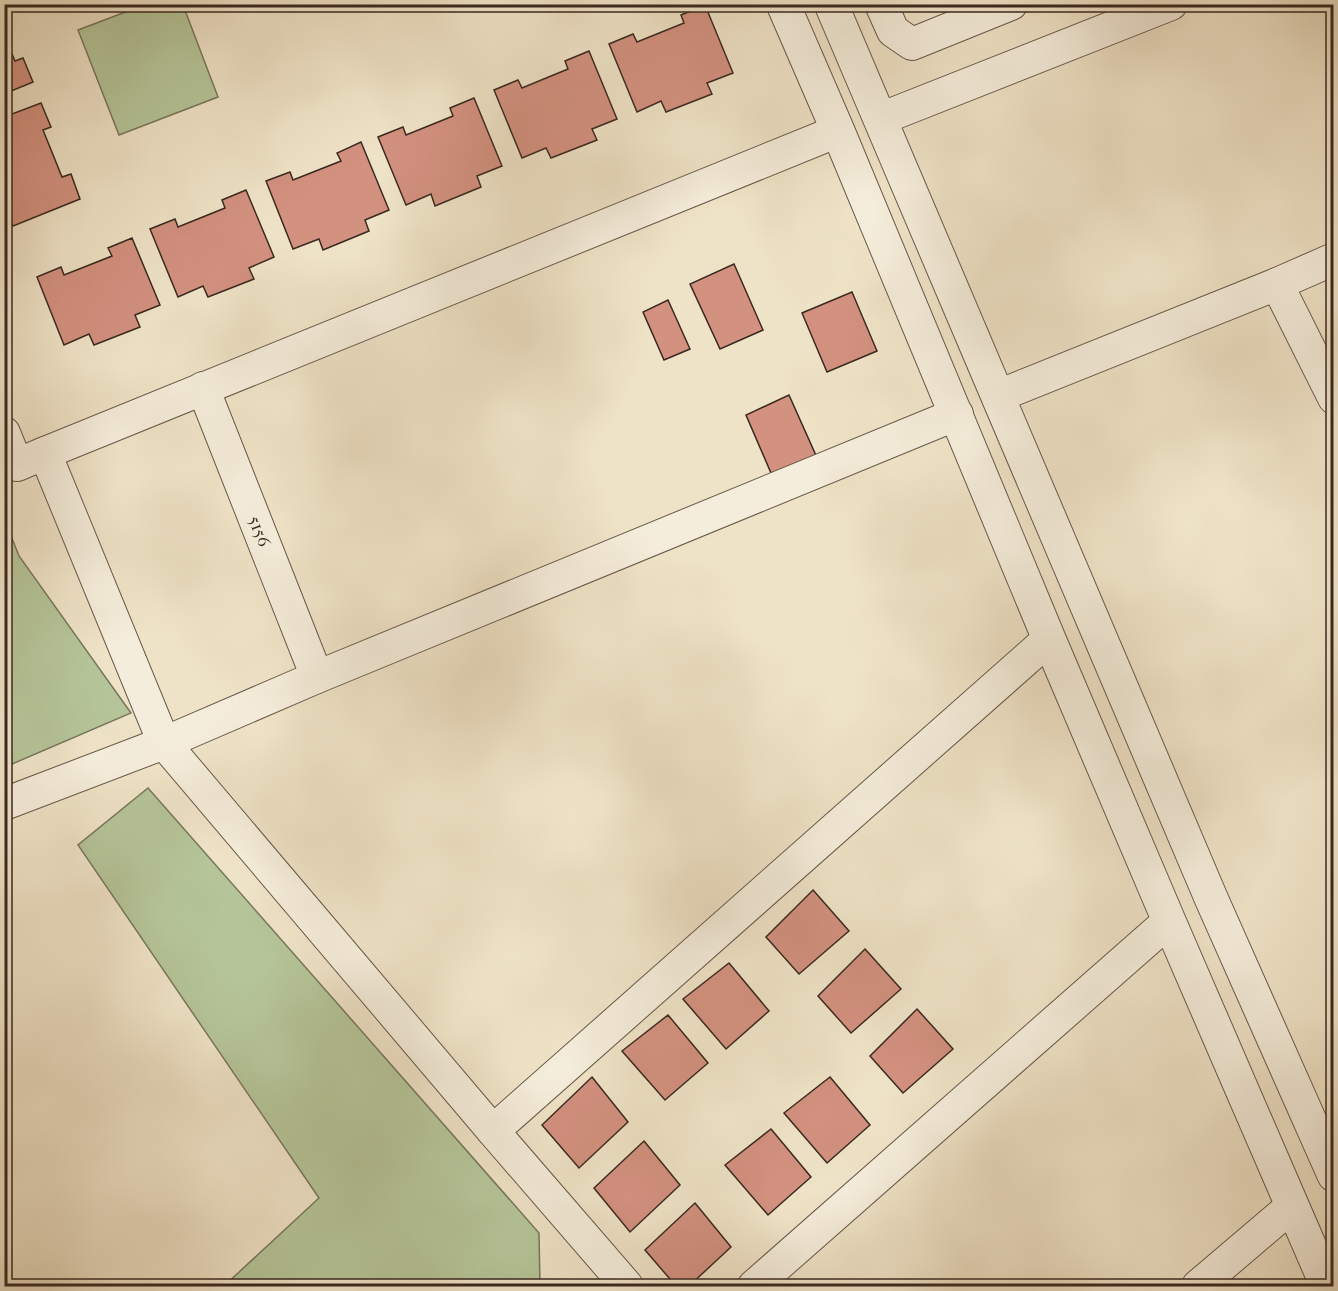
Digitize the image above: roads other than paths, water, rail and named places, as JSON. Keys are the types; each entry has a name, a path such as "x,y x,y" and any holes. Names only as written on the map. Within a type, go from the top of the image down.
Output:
{"street":[{"path":"783,4 1168,921 1327,1287"},
{"path":"831,4 1211,898 1332,1168"},
{"path":"881,4 893,31 912,44 1011,4"},
{"path":"880,119 1171,4"},
{"path":"4,433 17,465 838,131"},
{"path":"998,396 1334,259"},
{"path":"1277,284 1334,398"},
{"name":"5156","path":"203,388 317,677"},
{"path":"4,804 164,743 317,677 957,414"},
{"path":"45,453 164,743 627,1287"},
{"path":"493,1131 1049,639"},
{"path":"754,1287 1168,921 1211,898"},
{"path":"1198,1287 1292,1206"}]}
